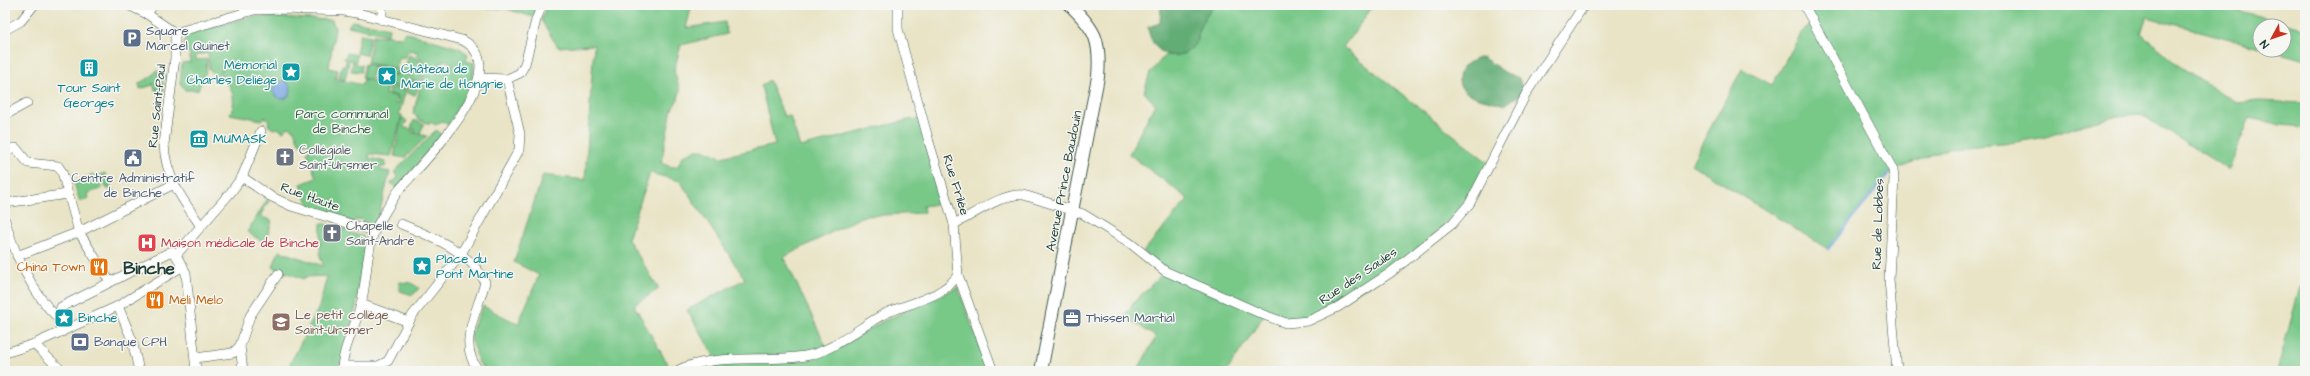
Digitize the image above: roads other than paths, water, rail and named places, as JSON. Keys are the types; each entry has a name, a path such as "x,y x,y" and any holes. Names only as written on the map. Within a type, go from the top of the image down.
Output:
{"street":[{"path":"5,30 21,21 34,5"},
{"path":"128,5 147,14 175,34 254,10 344,11 467,42 472,46 479,57 481,68 480,78 451,130 398,192 381,222 374,231 361,304 342,369 384,364 392,357 409,322 461,254 518,150 520,134 507,79"},
{"path":"147,14 153,5"},
{"path":"382,5 382,20"},
{"path":"480,78 507,79 515,77 523,69 536,20 542,5"},
{"name":"Rue Frilée","path":"898,5 898,29 929,142 954,224 958,275 993,371"},
{"name":"Avenue Prince Baudouin","path":"1041,371 1098,77 1099,62 1097,42 1093,29 1070,5"},
{"name":"Rue des Saules","path":"954,224 1016,194 1083,214 1130,243 1165,271 1273,319 1296,323 1320,317 1390,273 1452,224 1470,203 1527,92 1584,5"},
{"name":"Rue de Lobbes","path":"1804,5 1892,170 1894,178 1889,279 1891,323 1897,371"},
{"name":"Rue Saint-Paul","path":"175,34 175,58 164,144 165,158 174,184 201,226"},
{"path":"5,115 26,103"},
{"path":"176,255 231,192 242,177 261,131"},
{"path":"5,153 12,148 16,148 28,163 58,166 79,232 110,282"},
{"name":"Rue Haute","path":"242,177 270,196 291,206 374,231"},
{"path":"17,256 79,232 174,184"},
{"path":"5,203 68,194"},
{"path":"5,220 9,247 17,256 42,302 58,318 62,332"},
{"path":"401,224 461,254 482,275 485,282 468,333 470,356 479,371"},
{"path":"58,318 61,307 172,251 183,266 188,292 196,371"},
{"path":"5,353 34,344 118,306 183,266"},
{"path":"195,358 233,353 240,346 254,308 278,274"},
{"path":"676,371 688,366 711,361 794,357 818,352 885,314 940,291 951,284 958,275"},
{"path":"361,304 409,322"},
{"path":"118,306 132,340 139,371"},
{"path":"34,344 62,371"},
{"path":"240,346 243,371"}],"water":[{"path":"282,81 288,84 291,90 288,96 282,99 276,96 273,90 276,84"}],"waterway":[{"path":"1828,249 1889,173"}],"place":[{"name":"Square Marcel Quinet","path":"132,38"},
{"name":"Tour Saint Georges","path":"89,68"},
{"name":"Mémorial Charles Deliège","path":"291,72"},
{"name":"Château de Marie de Hongrie","path":"387,76"},
{"name":"MUMASK","path":"199,139"},
{"name":"Collégiale Saint-Ursmer","path":"285,157"},
{"name":"Centre Administratif de Binche","path":"133,158"},
{"name":"Chapelle Saint-André","path":"332,233"},
{"name":"Maison médicale de Binche","path":"147,243"},
{"name":"Place du Pont Martine","path":"422,266"},
{"name":"China Town","path":"99,267"},
{"name":"Meli Melo","path":"155,300"},
{"name":"Binche","path":"64,318"},
{"name":"Thissen Martial","path":"1072,318"},
{"name":"Le petit collège Saint-Ursmer","path":"281,322"},
{"name":"Banque CPH","path":"80,342"}],"district":[{"name":"Binche","path":"149,269"}],"park label":[{"name":"Parc communal de Binche","path":"342,122"}]}
